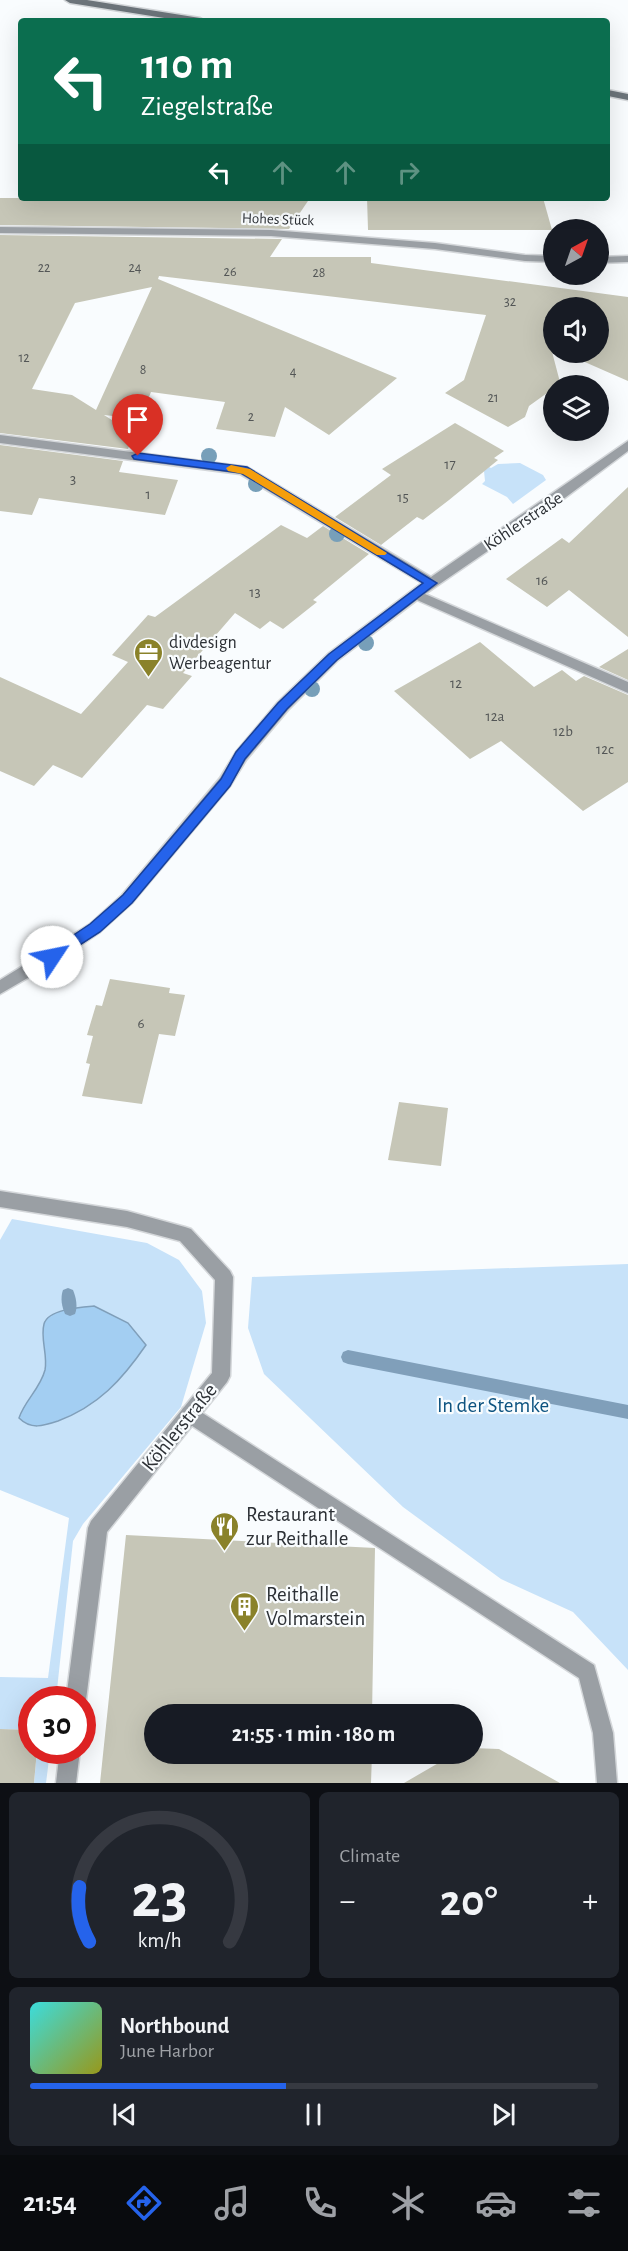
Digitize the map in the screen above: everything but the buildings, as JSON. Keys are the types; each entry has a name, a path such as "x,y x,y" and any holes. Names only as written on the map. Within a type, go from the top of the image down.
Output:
{"street":[{"path":"70,0 181,18"},
{"path":"610,93 628,97"},
{"name":"Hohes Stück","path":"0,230 282,234 451,247 543,259"},
{"path":"609,260 628,259"},
{"path":"0,439 243,470 431,583"},
{"name":"Köhlerstraße","path":"0,988 95,928 127,899 225,782 241,756 283,706 333,657 431,583 558,497 628,445"},
{"path":"416,595 628,688"},
{"name":"Köhlerstraße","path":"0,1199 127,1219 185,1235 224,1276 221,1376 98,1528 78,1686"},
{"path":"190,1414 586,1672 603,1733 607,1783"},
{"path":"66,1783 68,1764"}],"green space":[{"path":"520,463 543,475 546,480 513,504 507,497 482,484 485,481 484,471 489,467 498,464"},
{"path":"12,1219 147,1243 179,1260 202,1291 206,1323 181,1407 83,1524 73,1541 57,1686 18,1686 18,1730 0,1729 0,1677 48,1678 69,1518 0,1490 0,1240"},
{"name":"In der Stemke","path":"628,1264 628,1670 573,1612 501,1579 403,1507 264,1374 248,1328 252,1277"},
{"path":"36,1764 48,1764 46,1783 34,1783"}],"shaded area":[{"path":"94,1306 128,1323 146,1345 128,1370 97,1400 85,1408 47,1424 33,1426 24,1422 19,1418 45,1370 43,1329 47,1319 58,1312"}],"waterway":[{"path":"68,1295 70,1309"},
{"path":"348,1357 628,1412"}],"slow traffic":[{"path":"231,468 246,471 381,553"}],"place":[{"name":"divdesign Werbeagentur","path":"148,678"},
{"name":"Restaurant zur Reithalle","path":"225,1552"},
{"name":"Reithalle Volmarstein","path":"245,1632"}],"route":[{"path":"52,957 95,928 127,899 225,782 241,756 283,706 333,657 431,583 243,470 138,456"}]}
